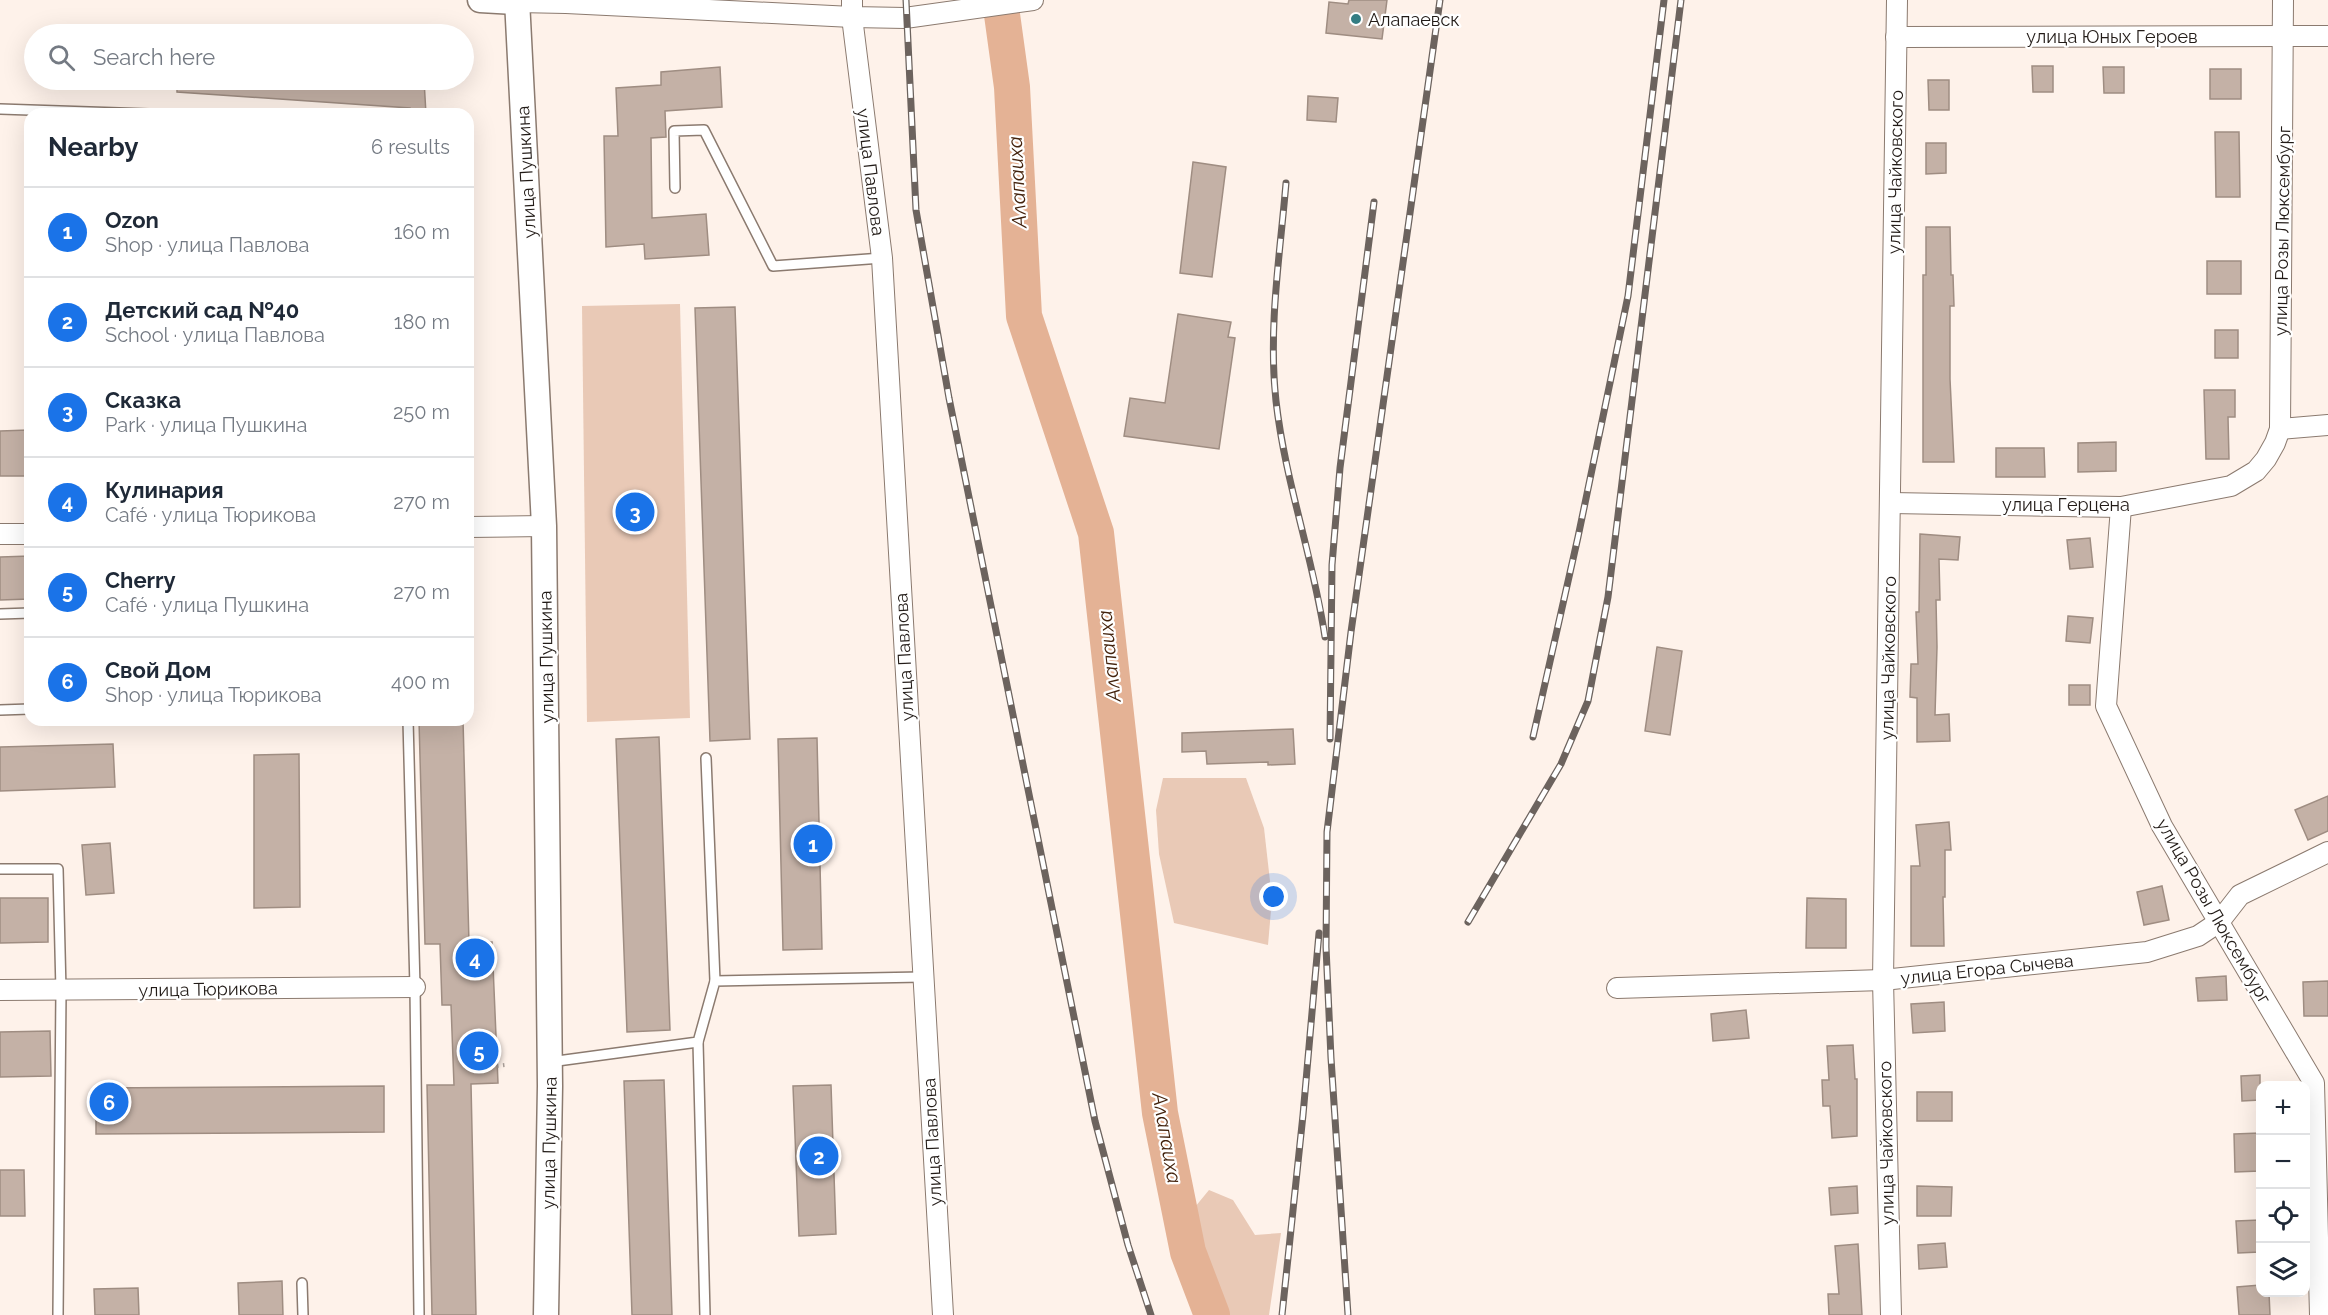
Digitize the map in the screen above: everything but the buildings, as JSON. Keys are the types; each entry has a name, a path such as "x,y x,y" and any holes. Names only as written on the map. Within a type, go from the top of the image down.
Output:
{"street":[{"path":"480,0 852,9 905,18 1033,0"},
{"name":"улица Чайковского","path":"1890,1315 1882,980 1897,0"},
{"name":"улица Розы Люксембург","path":"2266,459 2280,429 2283,0"},
{"name":"улица Пушкина","path":"517,1 544,526 550,1062 546,1315"},
{"name":"улица Павлова","path":"852,9 882,258 943,1315"},
{"name":"улица Юных Героев","path":"1896,37 2328,36"},
{"path":"2280,429 2328,425"},
{"name":"улица Герцена","path":"1891,503 2121,507 2231,486 2256,471 2266,459"},
{"name":"улица Розы Люксембург","path":"2121,507 2106,706 2162,826 2314,1083 2320,1315"},
{"path":"474,527 544,526"},
{"path":"0,534 24,534"},
{"name":"улица Егора Сычева","path":"1617,988 1882,980 2147,952 2198,936 2219,922 2240,895 2328,852"},
{"name":"улица Тюрикова","path":"0,990 416,987"}],"lane":[{"path":"0,109 24,110"},
{"path":"675,188 674,131 704,130 773,266 882,258"},
{"path":"0,614 24,613"},
{"path":"0,710 24,709"},
{"path":"408,726 416,987 419,1315"},
{"path":"705,1315 698,1042 716,981 706,758"},
{"path":"0,869 58,868 61,991 58,1315"},
{"path":"716,981 922,977"},
{"path":"550,1062 698,1042"},
{"path":"302,1283 303,1315"}],"path":[{"path":"497,1066 505,1065"}],"shaded area":[{"path":"680,304 690,718 587,722 582,306"},
{"path":"1163,778 1246,778 1264,828 1272,899 1268,945 1174,923 1159,854 1156,810"},
{"path":"1209,1190 1233,1200 1255,1235 1281,1233 1269,1315 1223,1315 1213,1296 1195,1207"}],"waterway":[{"name":"Алапаиха","path":"1000,0 1012,87 1024,316 1096,533 1160,1113 1188,1252 1212,1315"}],"railway":[{"path":"906,0 916,210 949,398 1095,1121 1128,1245 1151,1315"},
{"path":"1348,1315 1326,947 1327,832 1351,632 1440,0"},
{"path":"1533,737 1578,537 1628,296 1664,0"},
{"path":"1468,922 1561,764 1588,701 1608,597 1681,0"},
{"path":"1286,183 1274,319 1276,401 1286,460 1314,578 1325,637"},
{"path":"1330,739 1332,565 1340,468 1374,202"},
{"path":"1282,1315 1319,933"}],"place":[{"name":"Алапаевск","path":"1356,19"},
{"name":"Сказка","path":"635,512"},
{"name":"Ozon","path":"813,844"},
{"name":"Кулинария","path":"475,958"},
{"name":"Cherry","path":"479,1051"},
{"name":"Свой Дом","path":"109,1102"},
{"name":"Детский сад №40","path":"819,1156"}]}
